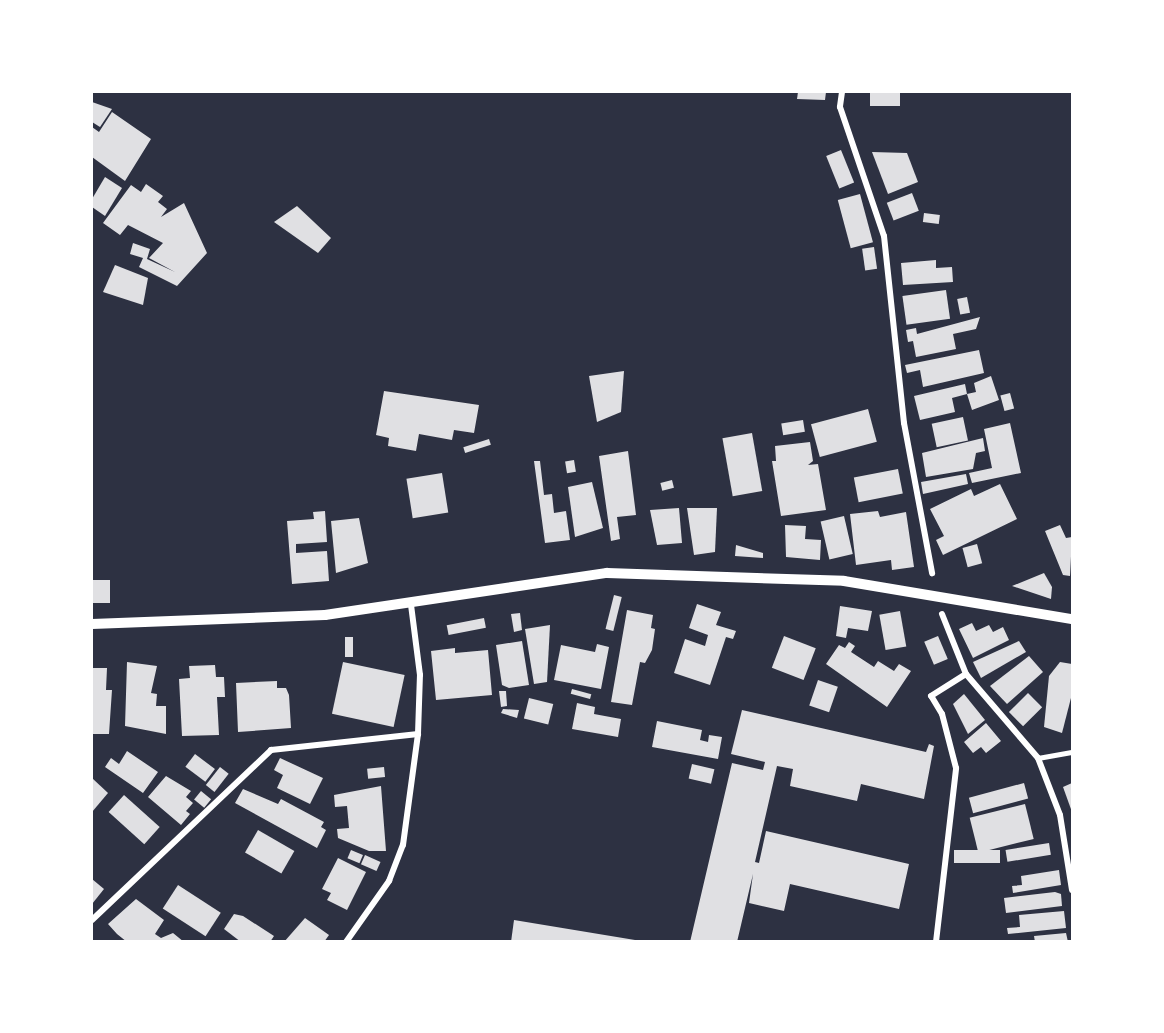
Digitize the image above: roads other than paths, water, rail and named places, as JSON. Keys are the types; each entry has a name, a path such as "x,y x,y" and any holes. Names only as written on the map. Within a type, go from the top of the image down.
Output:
{"street":[{"path":"842,92 840,107 884,236 904,423 932,573"},
{"path":"92,624 325,615 411,605 608,573 675,573 844,581 1072,619"},
{"path":"346,942 399,862 418,734 420,675 411,605"},
{"path":"942,614 966,674 1038,758 1060,815 1072,890"},
{"path":"936,942 956,768 942,714 931,696 966,674"},
{"path":"92,920 271,750 418,734"}],"lane":[{"path":"1038,758 1072,752"}]}
